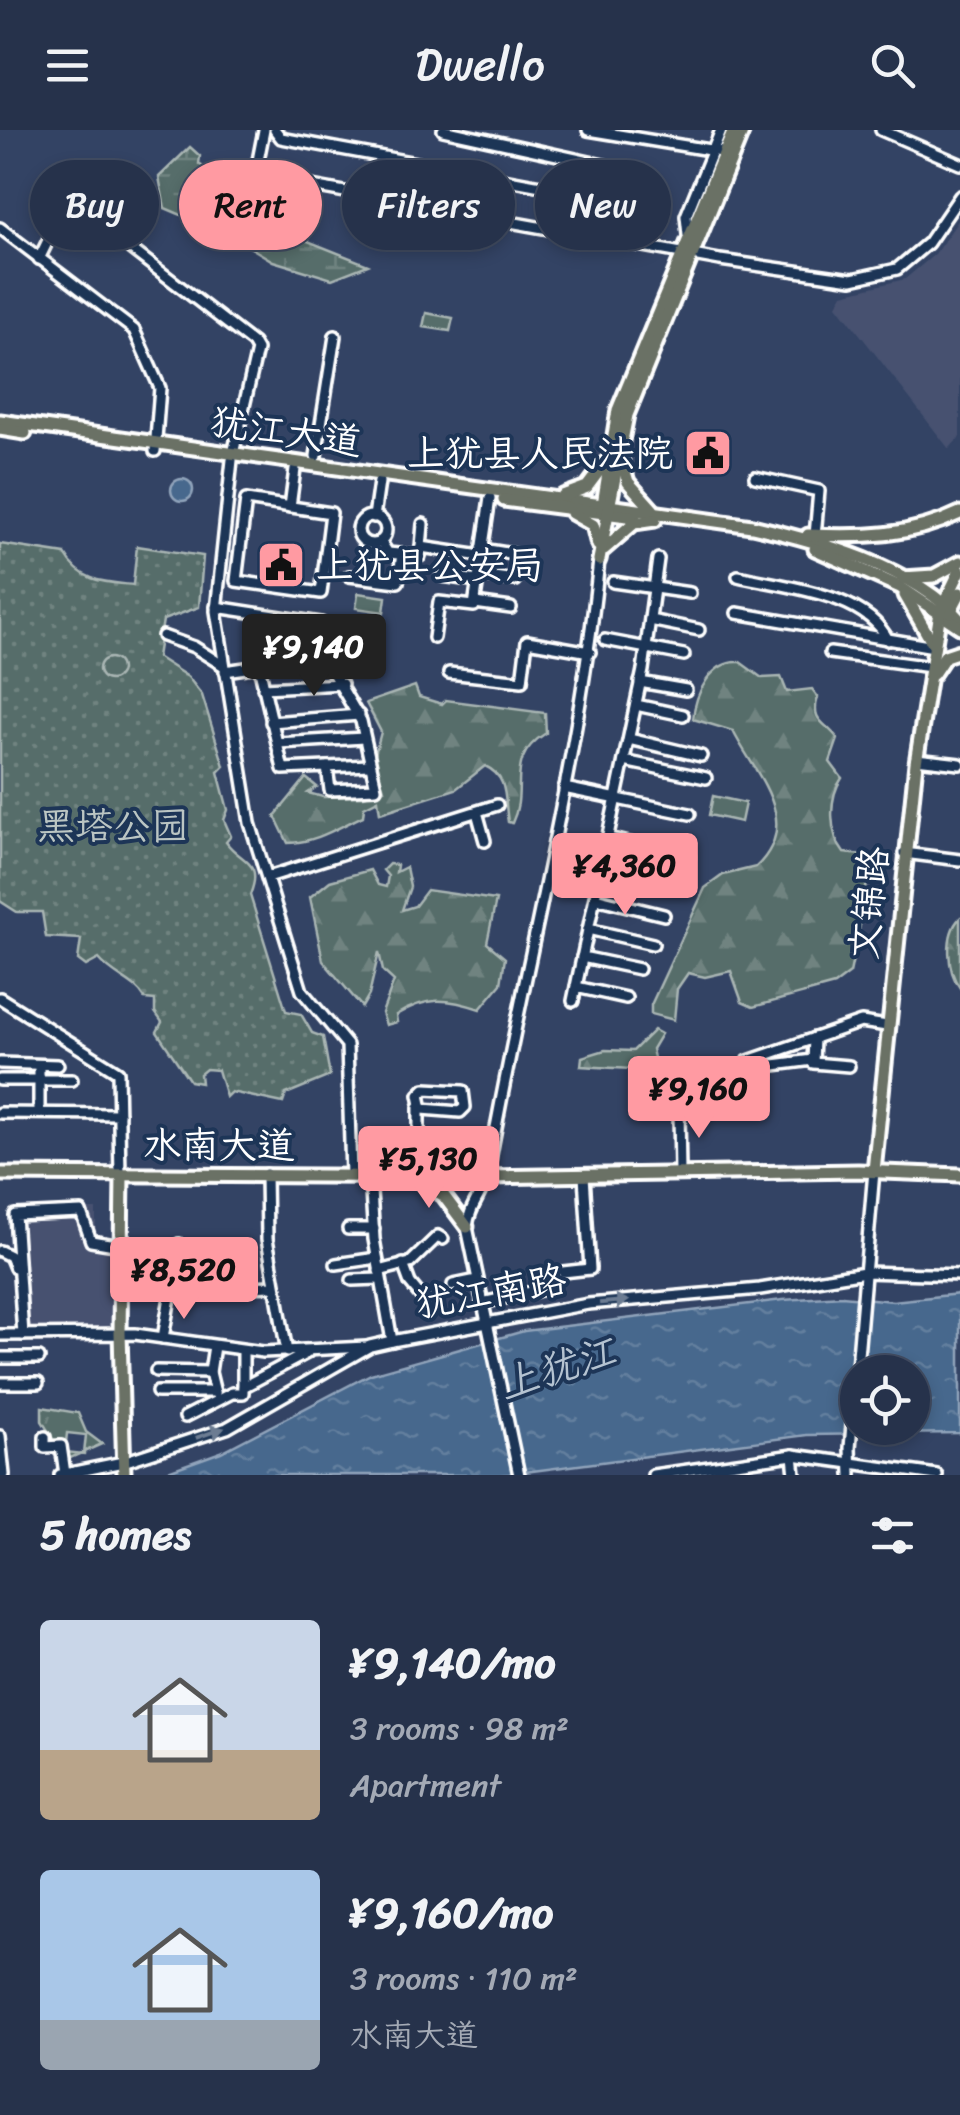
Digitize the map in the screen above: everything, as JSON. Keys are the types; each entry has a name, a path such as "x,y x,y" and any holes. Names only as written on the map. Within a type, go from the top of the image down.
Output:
{"main road":[{"path":"599,558 614,453 734,130"},
{"path":"724,152 744,130"},
{"name":"犹江大道","path":"0,420 155,448"},
{"name":"犹江大道","path":"0,429 233,457 792,535 840,549 950,615"},
{"path":"550,502 586,488 614,453"},
{"path":"599,558 617,534 656,516 628,482 614,453"},
{"name":"犹江大道","path":"233,457 490,498 550,502"},
{"path":"550,502 593,525 599,558"},
{"path":"792,535 908,532 960,514"},
{"name":"犹江大道","path":"656,516 791,541 898,582"},
{"path":"934,645 898,582 921,579 960,562"},
{"path":"950,615 960,571"},
{"path":"950,615 960,593"},
{"name":"文锦路","path":"874,1171 916,759 934,645 950,615"},
{"path":"928,682 945,656 960,651"},
{"name":"水南大道","path":"0,1174 488,1177 858,1170 960,1175"},
{"path":"119,1175 115,1245 121,1468"},
{"path":"118,1333 119,1175"},
{"path":"415,1175 442,1196 467,1227"}],"street":[{"path":"264,130 253,175 852,279 897,269 928,243 960,196"},
{"path":"275,130 281,138 606,198 617,179 617,168 472,132 443,130"},
{"path":"588,130 724,152"},
{"path":"689,250 686,216 724,152 721,130"},
{"path":"881,130 960,164"},
{"path":"39,259 61,214 109,232 254,343 257,350 233,457 216,607 250,822 302,991 347,1045 351,1175"},
{"path":"0,228 134,330 160,388 155,448"},
{"path":"316,456 336,336"},
{"path":"290,507 295,469"},
{"path":"755,478 819,490 815,536"},
{"path":"374,517 379,482"},
{"path":"475,603 490,498"},
{"path":"246,500 290,507 331,513 321,593 236,581 246,500"},
{"path":"374,517 385,528 380,541"},
{"path":"374,517 361,521 359,534 366,542 380,541"},
{"path":"380,541 388,552 420,556 423,524"},
{"path":"421,547 519,554"},
{"path":"349,576 398,582 402,554"},
{"path":"518,1475 467,1227 472,1202 488,1177 499,1094 590,652 599,558"},
{"path":"572,1001 636,705 658,559"},
{"path":"442,576 515,580"},
{"path":"738,576 824,597 868,615 881,625 888,640"},
{"path":"613,582 690,593"},
{"path":"434,638 439,602 511,608"},
{"path":"216,607 322,622"},
{"path":"737,613 934,645"},
{"path":"650,620 698,630"},
{"path":"164,636 194,647 225,668 322,662 342,684 359,715 376,788 330,790 327,767"},
{"path":"605,640 684,655"},
{"path":"448,673 522,681 527,642 590,652"},
{"path":"830,653 931,666"},
{"path":"260,666 283,769 368,764"},
{"path":"640,682 686,690"},
{"path":"263,688 342,684"},
{"path":"636,705 683,715"},
{"path":"272,722 359,715"},
{"path":"278,743 364,738"},
{"path":"629,739 701,756"},
{"path":"916,759 960,764"},
{"path":"624,761 706,778"},
{"path":"564,788 690,814"},
{"path":"268,878 497,806"},
{"path":"477,812 486,840"},
{"path":"608,838 690,856"},
{"path":"904,853 960,860"},
{"path":"602,868 675,885"},
{"path":"595,898 664,915"},
{"path":"588,929 652,944"},
{"path":"582,957 638,969"},
{"path":"576,987 626,998"},
{"path":"0,998 118,1072 119,1175"},
{"path":"748,1061 861,1022 887,1026"},
{"path":"814,1038 812,1064 849,1066"},
{"path":"703,1074 813,1060"},
{"path":"0,1064 58,1065"},
{"path":"39,1065 40,1113"},
{"path":"0,1080 72,1080"},
{"path":"415,1175 419,1149 419,1105 420,1092 460,1090 466,1095 460,1112 425,1111 419,1105"},
{"path":"679,1111 680,1173"},
{"path":"0,1112 119,1114"},
{"path":"851,1470 874,1171"},
{"path":"266,1174 267,1239 287,1352"},
{"path":"370,1175 379,1275 392,1341"},
{"path":"562,1272 590,1269 584,1176"},
{"path":"23,1335 14,1215 81,1212 91,1242 115,1245"},
{"path":"348,1230 374,1230"},
{"path":"352,1280 379,1275 403,1264 438,1236 443,1239"},
{"path":"163,1338 179,1244"},
{"path":"0,1251 13,1260 20,1295"},
{"path":"336,1264 377,1258"},
{"path":"403,1264 410,1282 424,1300"},
{"name":"犹江南路","path":"62,1475 121,1468 227,1428 370,1346 392,1341 588,1304 864,1278 960,1275"},
{"path":"482,1303 545,1289 542,1276"},
{"path":"453,1285 477,1280"},
{"path":"172,1289 274,1286"},
{"path":"0,1335 118,1333 243,1351 310,1352 370,1346"},
{"path":"214,1346 210,1372 216,1396"},
{"path":"157,1392 216,1396 243,1393 243,1351"},
{"path":"243,1387 310,1352"},
{"path":"0,1358 39,1358"},
{"path":"156,1371 210,1372"},
{"path":"0,1382 38,1384"},
{"path":"184,1417 216,1396"},
{"path":"0,1436 4,1475"},
{"path":"45,1437 45,1447 61,1446 62,1475"},
{"path":"792,1455 795,1475"},
{"path":"653,1475 792,1455 851,1470 937,1475"}],"shaded area":[{"path":"960,218 960,437 949,449 837,305 843,294 905,279 935,254"},
{"path":"14,1209 96,1209 96,1241 115,1242 114,1329 19,1330"}],"green space":[{"path":"190,147 200,156 200,160 179,160 179,214 165,208 159,177"},
{"path":"322,247 368,265 332,279 273,261 255,250 322,250"},
{"path":"426,313 453,318 450,331 423,327"},
{"name":"黑塔公园","path":"0,544 65,554 86,575 133,585 137,546 203,556 199,607 163,620 157,657 188,677 202,695 224,766 218,772 228,810 224,820 231,836 226,842 253,868 250,895 286,1011 301,1014 312,1033 323,1037 330,1076 286,1094 283,1103 231,1092 226,1097 218,1070 206,1069 200,1074 201,1083 190,1081 157,1032 162,1022 155,1012 155,1000 145,999 99,959 86,966 78,960 81,939 46,937 42,912 17,912 0,901"},
{"path":"358,593 386,597 384,612 356,608"},
{"path":"106,658 114,658 121,669 114,680 106,680 99,673 99,665"},
{"path":"740,662 762,678 781,677 787,692 812,689 818,697 818,717 838,739 830,762 842,778 834,795 835,836 844,853 862,855 867,892 850,973 834,985 753,1007 742,1002 731,971 705,977 688,973 677,989 674,1020 651,1014 651,1005 705,888 723,875 756,867 770,850 776,833 771,798 733,731 693,719 706,680 721,667"},
{"path":"415,686 419,697 442,704 446,700 545,713 546,733 533,743 521,764 512,823 508,822 502,782 485,766 456,789 380,813 378,800 364,807 363,816 335,830 288,843 275,816 306,778 317,787 308,793 323,797 364,796 384,789 374,758 381,732 366,703"},
{"path":"713,796 745,803 741,822 709,815"},
{"path":"389,864 397,865 396,872 406,867 410,887 402,910 415,906 427,890 496,900 487,943 505,958 501,984 480,1009 447,1001 428,1002 396,1015 397,1022 386,1025 382,1013 394,981 383,971 379,952 369,995 362,1007 323,961 310,897 330,881 370,870 378,885 386,887 388,876 383,870"},
{"path":"960,918 960,988 949,953 951,933"},
{"path":"654,1030 661,1034 652,1049 654,1058 648,1070 581,1066 582,1057 605,1050 633,1051"},
{"path":"42,1407 78,1413 86,1432 102,1444 84,1452 86,1435 67,1433 65,1452 80,1454 66,1460 42,1421"}],"water":[{"path":"182,479 190,482 190,498 182,501 174,498 171,490 174,482"},
{"name":"上犹江","path":"960,1294 960,1433 930,1433 930,1355 840,1355 840,1435 807,1435 502,1475 157,1475 221,1452 371,1374 524,1331 842,1296 893,1301"}],"place":[{"name":"上犹县人民法院","path":"708,453"},
{"name":"上犹县公安局","path":"281,565"}]}
